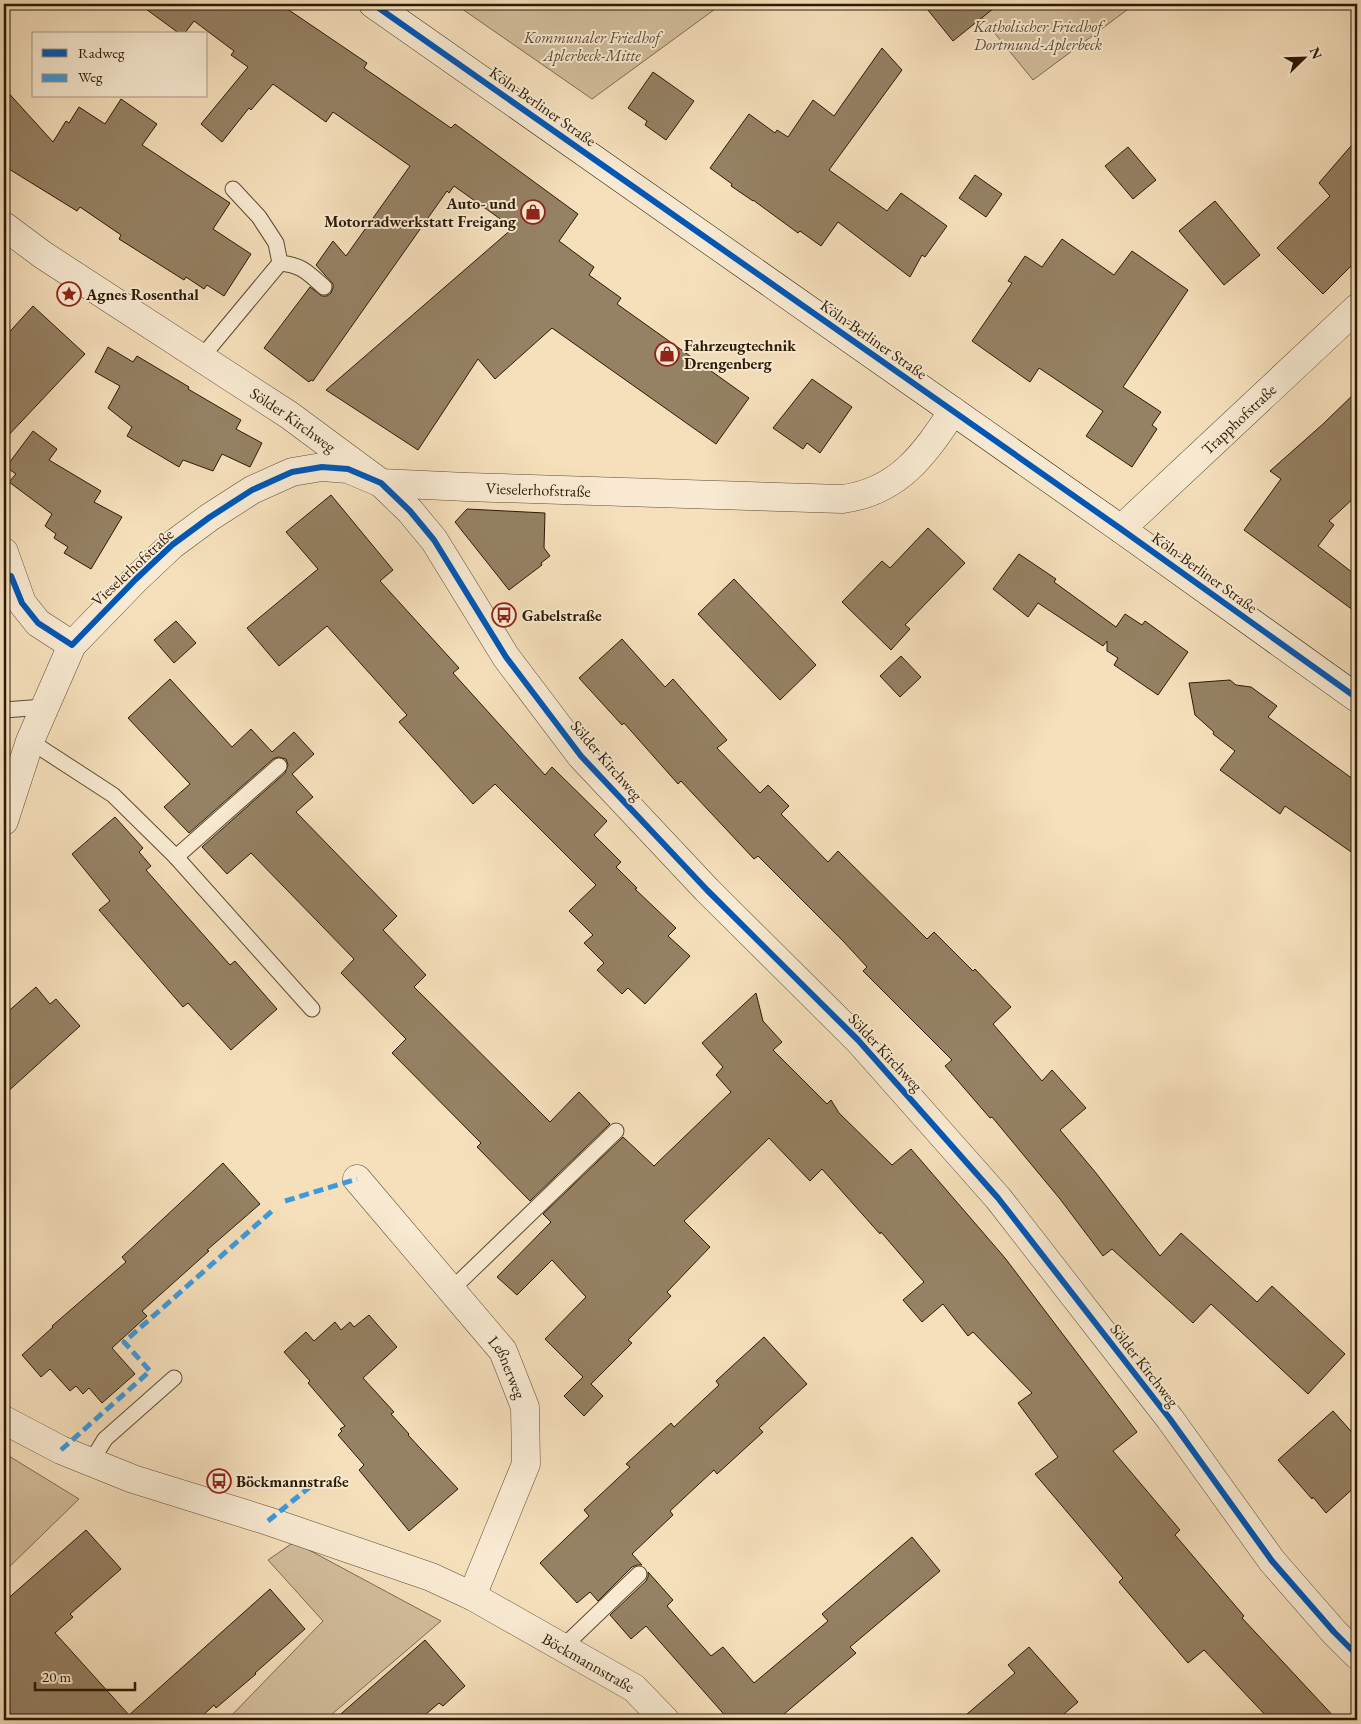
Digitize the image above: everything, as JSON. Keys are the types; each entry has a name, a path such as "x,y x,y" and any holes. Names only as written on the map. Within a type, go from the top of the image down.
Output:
{"street":[{"name":"Köln-Berliner Straße","path":"373,4 953,411 1357,698"},
{"name":"Sölder Kirchweg","path":"8,237 289,415 381,483 410,511 434,540 506,657 582,756 707,890 858,1040 992,1191 1170,1419 1272,1561 1334,1632 1357,1654"},
{"name":"Trapphofstraße","path":"1120,529 1357,308"},
{"name":"Vieselerhofstraße","path":"4,821 30,741 72,646 136,579 172,545 210,517 252,490 292,472 322,466 348,469 381,483 842,499 860,497 889,484 911,466 933,442 953,411"},
{"path":"6,569 22,604 38,623 72,646"},
{"name":"Leßnerweg","path":"357,1179 503,1351 526,1407 526,1464 472,1596"},
{"name":"Böckmannstraße","path":"4,1420 61,1450 133,1479 268,1521 431,1576 472,1596 634,1688 665,1720"}],"lane":[{"path":"233,189 259,217 276,243 280,263"},
{"path":"280,263 293,264 304,269 324,287"},
{"path":"201,358 280,263"},
{"path":"4,710 44,707"},
{"path":"30,741 113,795 176,857 312,1009"},
{"path":"176,857 279,766"},
{"path":"451,1290 616,1132"},
{"path":"91,1462 106,1439 174,1378"},
{"path":"563,1647 639,1574"}],"green space":[{"name":"Kommunaler Friedhof Aplerbeck-Mitte","path":"455,4 722,4 592,99"},
{"name":"Katholischer Friedhof Dortmund-Aplerbeck","path":"971,4 1135,4 1033,80"},
{"path":"4,1453 79,1499 4,1572"},
{"path":"294,1542 441,1621 325,1720 227,1720 323,1621 268,1560"}],"building":[{"path":"139,4 280,4 367,63 364,68 451,128 455,124 578,214 559,241 594,267 589,275 621,298 617,304 749,398 716,444 552,328 495,379 478,359 418,450 326,390 513,228 454,186 449,193 447,191 313,381 309,382 264,348 310,287 322,296 327,296 331,293 333,284 316,265 333,241 346,256 410,166 333,112 326,122 273,84 251,110 249,108 222,142 201,124 248,67 231,55 234,51 194,21 186,32 177,32"},
{"path":"923,4 999,4 953,41"},
{"path":"882,48 902,70 829,170 887,211 901,193 947,226 925,257 922,255 910,277 838,222 821,246 800,231 798,233 731,186 732,184 710,168 749,114 775,133 777,130 788,137 813,100 834,116"},
{"path":"653,72 694,101 666,140 645,125 647,121 628,108"},
{"path":"4,88 53,142 66,121 69,123 79,107 105,124 121,99 157,124 142,145 230,203 213,229 251,254 224,296 207,285 204,289 186,277 184,280 119,239 121,235 80,207 77,211 4,166"},
{"path":"1357,139 1357,260 1323,294 1277,248 1330,196 1319,183"},
{"path":"1128,147 1156,180 1133,199 1105,166"},
{"path":"975,175 1002,194 986,217 959,198"},
{"path":"1215,201 1260,255 1224,285 1179,231"},
{"path":"1062,239 1114,275 1132,251 1188,290 1123,387 1161,412 1152,425 1157,429 1132,467 1086,436 1103,411 1039,368 1030,382 972,341 1012,283 1008,281 1025,256 1042,267"},
{"path":"33,306 85,354 4,440 4,338"},
{"path":"108,347 133,362 137,356 241,420 236,429 262,443 250,467 222,454 213,471 183,460 179,467 127,436 132,427 108,408 120,386 95,372"},
{"path":"812,379 852,407 820,453 807,443 803,449 773,428"},
{"path":"1357,391 1357,495 1329,521 1334,525 1318,546 1357,576 1357,613 1244,530 1281,479 1270,471"},
{"path":"33,431 57,449 49,460 101,491 94,502 122,517 91,569 64,553 68,547 54,538 56,534 45,526 52,514 9,482 16,474 6,467"},
{"path":"331,495 393,570 380,581 459,668 453,673 545,775 552,767 607,821 594,835 621,862 616,867 637,888 635,889 676,928 668,936 690,956 645,1004 628,988 622,994 597,970 604,963 584,943 593,935 569,911 596,885 495,784 473,804 399,722 407,715 327,626 279,666 247,628 318,569 286,532"},
{"path":"467,509 545,513 544,548 550,556 541,563 542,565 509,590 455,522"},
{"path":"928,528 965,563 905,625 910,629 891,650 842,602 882,561 890,568"},
{"path":"1019,554 1056,579 1054,582 1116,627 1125,614 1142,625 1145,621 1188,652 1158,695 1114,665 1118,658 1107,651 1107,641 1103,646 1038,603 1028,617 993,589"},
{"path":"734,579 816,665 780,700 698,614"},
{"path":"176,621 196,643 174,663 154,640"},
{"path":"622,639 665,687 673,679 727,740 717,748 760,793 768,785 789,806 781,814 828,862 838,851 927,939 934,932 973,971 975,969 1011,1007 993,1024 1042,1081 1052,1070 1086,1108 1060,1130 1160,1256 1181,1233 1257,1302 1272,1286 1345,1354 1308,1394 1211,1304 1193,1323 1112,1249 1103,1256 1060,1199 992,1117 990,1118 945,1066 952,1060 863,971 867,967 843,941 758,856 754,859 681,781 678,784 624,723 622,725 579,678"},
{"path":"901,656 921,677 900,697 880,676"},
{"path":"170,679 232,747 251,729 272,752 294,732 314,754 292,774 313,797 296,812 397,916 383,930 426,975 414,987 550,1122 579,1092 610,1124 530,1201 477,1147 481,1143 392,1053 406,1039 341,973 354,959 251,853 227,874 202,847 285,773 288,765 286,759 278,757 273,759 189,833 164,807 190,784 128,718"},
{"path":"1230,680 1236,685 1251,687 1277,706 1268,717 1357,782 1357,856 1285,806 1280,814 1220,770 1235,751 1213,734 1214,732 1195,715 1189,683"},
{"path":"115,817 143,848 139,852 151,866 146,870 230,965 235,961 277,1009 231,1050 188,1003 183,1007 99,910 110,901 72,854"},
{"path":"36,987 50,1004 56,999 80,1026 4,1095 4,1015"},
{"path":"756,993 763,1021 782,1042 773,1050 827,1104 831,1100 839,1113 892,1165 911,1149 1005,1258 1137,1432 1113,1451 1180,1530 1175,1535 1244,1616 1242,1618 1337,1720 1270,1720 1204,1650 1188,1663 1119,1582 1123,1578 1035,1474 1058,1457 1018,1403 1032,1393 973,1332 968,1336 943,1304 922,1322 903,1300 924,1282 881,1232 880,1234 822,1169 810,1181 769,1138 684,1221 710,1247 667,1292 671,1296 628,1340 632,1343 591,1384 603,1396 584,1416 564,1396 583,1377 545,1339 586,1297 552,1260 517,1295 497,1277 551,1222 543,1214 623,1137 654,1166 731,1092 716,1075 723,1067 702,1043"},
{"path":"223,1163 260,1204 207,1250 209,1251 142,1311 147,1316 112,1348 135,1374 102,1403 89,1388 83,1394 76,1386 70,1391 50,1369 41,1377 22,1355 52,1326 126,1262 122,1257"},
{"path":"369,1315 397,1347 363,1378 394,1412 391,1414 408,1435 458,1489 409,1531 359,1470 364,1465 338,1435 342,1431 340,1429 345,1426 308,1383 310,1381 284,1352 306,1332 314,1341 335,1322 341,1330 350,1322 354,1327"},
{"path":"764,1337 807,1384 759,1428 763,1432 717,1474 714,1470 670,1511 673,1515 632,1554 642,1565 632,1567 598,1601 590,1592 577,1603 540,1563 589,1516 584,1510 630,1467 626,1464 671,1423 674,1427 719,1385 716,1381"},
{"path":"1333,1411 1357,1438 1357,1485 1326,1513 1278,1460"},
{"path":"86,1530 121,1569 70,1614 73,1617 55,1633 129,1715 270,1589 305,1629 256,1674 216,1708 214,1705 198,1720 14,1720 4,1708 4,1602"},
{"path":"912,1537 940,1571 850,1647 856,1653 777,1720 729,1720 646,1626 631,1639 610,1615 646,1581 648,1572 673,1600 667,1606 711,1656 723,1647 754,1683 828,1621 822,1614"},
{"path":"425,1640 465,1686 443,1706 439,1703 419,1720 334,1720"},
{"path":"1029,1647 1078,1702 1057,1720 960,1720 1015,1673 1008,1665"}],"marked path":[{"path":"285,1201 357,1179"},
{"path":"61,1450 150,1371 124,1342 272,1211"},
{"path":"268,1521 311,1486 307,1482"}],"cycle path":[{"path":"373,4 1121,529 1357,698"},
{"path":"4,577 11,576 22,603 38,623 72,645 172,545 210,517 252,490 292,472 322,467 348,469 381,483 410,511 434,540 506,657 581,756 707,890 858,1040 998,1198 1170,1419 1272,1561 1334,1632 1357,1655"}],"place":[{"name":"Auto- und Motorradwerkstatt Freigang","path":"533,212"},
{"name":"Agnes Rosenthal","path":"69,294"},
{"name":"Fahrzeugtechnik Drengenberg","path":"667,354"},
{"name":"Gabelstraße","path":"504,615"},
{"name":"Böckmannstraße","path":"219,1481"}]}
